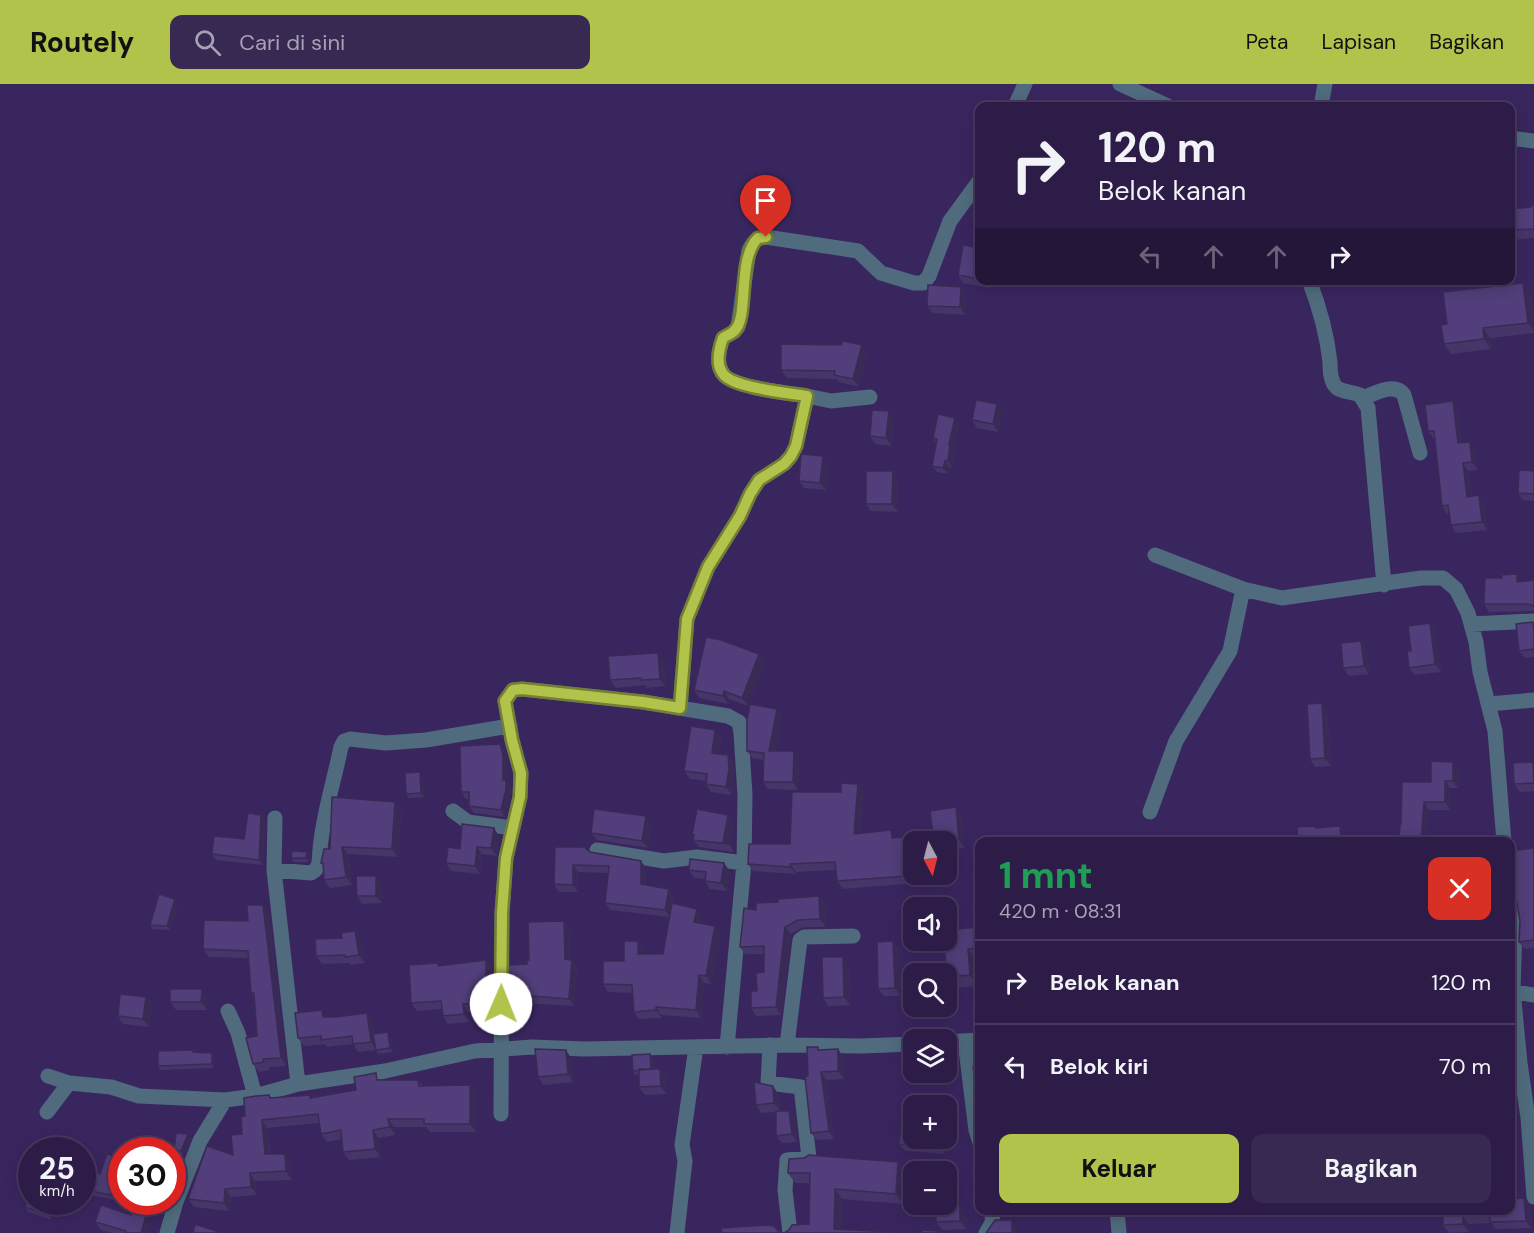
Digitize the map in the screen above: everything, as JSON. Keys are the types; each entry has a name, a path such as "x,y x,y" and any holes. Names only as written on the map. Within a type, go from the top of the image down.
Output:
{"street":[{"path":"1017,102 1025,84"},
{"path":"1120,84 1159,102"},
{"path":"1322,102 1325,84"},
{"path":"1515,139 1534,141"},
{"path":"870,397 831,401 750,387 725,378 718,361 723,338 734,332 739,321 749,250 758,238 766,237 858,251 881,273 914,283 923,283 929,276 950,221 975,187"},
{"path":"1311,285 1329,353 1331,376 1335,387 1363,398 1386,390 1397,388 1401,391 1420,453"},
{"path":"680,708 687,619 708,567 740,516 759,480 784,464 791,456 796,446 807,396"},
{"path":"1363,398 1368,408 1384,585"},
{"path":"1155,555 1243,589 1282,598 1414,579 1443,578 1456,589 1468,613 1476,642 1480,672 1495,731 1504,837"},
{"path":"1150,812 1176,741 1230,651 1243,589"},
{"path":"1471,624 1534,621"},
{"path":"501,1114 502,913 506,858 520,797 521,773 505,701 513,690 522,689 643,702 728,716 738,722 741,733 745,795 744,863 727,1047"},
{"path":"1489,704 1534,700"},
{"path":"274,870 311,873 319,866 322,834 344,741 350,739 386,743 426,740 510,726"},
{"path":"453,811 468,822 513,828"},
{"path":"275,818 274,870 298,1084"},
{"path":"597,850 664,861 697,857 744,863"},
{"path":"787,1045 800,940 804,937 852,936"},
{"path":"1515,992 1534,995"},
{"path":"228,1011 238,1033 255,1096"},
{"path":"1515,1018 1528,1118 1534,1189"},
{"path":"957,1042 972,1041 975,1108"},
{"path":"48,1076 69,1083 111,1087 140,1096 225,1100 255,1096 298,1084 385,1071 475,1051 532,1047 584,1049 654,1046 903,1044"},
{"path":"770,1045 768,1083 801,1088 808,1158 786,1160 785,1190 790,1233"},
{"path":"677,1233 685,1161 682,1145 696,1047"},
{"path":"47,1112 69,1083"},
{"path":"167,1233 176,1202 200,1141 225,1100"},
{"path":"986,1233 992,1222 993,1215"},
{"path":"1118,1215 1119,1233"}],"building":[{"path":"1534,205 1534,229 1515,230 1515,209"},
{"path":"963,245 975,247 975,278 958,275"},
{"path":"1523,283 1528,323 1483,328 1484,339 1444,344 1441,325 1447,324 1443,292"},
{"path":"928,285 961,287 960,307 927,306"},
{"path":"843,341 862,345 853,379 834,375 835,371 781,370 781,344 841,345"},
{"path":"976,400 997,404 993,424 972,420"},
{"path":"1453,401 1458,443 1470,442 1472,462 1463,463 1467,497 1479,495 1482,522 1451,525 1448,505 1442,506 1434,431 1428,431 1425,405"},
{"path":"872,410 889,411 886,438 870,436"},
{"path":"938,414 955,418 948,461 945,461 943,468 932,466 937,439 933,438"},
{"path":"801,454 823,456 820,483 799,481"},
{"path":"1519,470 1534,471 1534,494 1518,493"},
{"path":"866,471 893,471 892,504 866,504"},
{"path":"1517,574 1517,582 1534,580 1534,606 1484,604 1485,578 1502,578 1501,575"},
{"path":"1533,622 1534,649 1519,651 1516,624"},
{"path":"1430,623 1435,664 1409,668 1407,651 1411,651 1408,626"},
{"path":"706,637 759,654 742,698 724,691 723,696 694,690"},
{"path":"1361,641 1364,666 1343,668 1341,643"},
{"path":"658,653 660,679 610,680 608,656"},
{"path":"1322,703 1325,758 1310,759 1307,704"},
{"path":"750,704 777,709 769,751 794,751 793,782 763,782 764,753 747,751 747,720"},
{"path":"691,726 715,730 712,753 728,755 729,769 726,787 706,784 707,774 684,771"},
{"path":"500,744 503,755 503,780 506,780 501,810 469,806 469,792 461,792 460,746"},
{"path":"1431,761 1453,762 1453,781 1445,781 1445,802 1424,802 1421,837 1399,837 1402,782 1431,782"},
{"path":"1533,762 1534,783 1514,784 1513,763"},
{"path":"420,772 421,793 406,794 405,773"},
{"path":"841,783 858,784 854,834 891,830 892,838 903,837 903,876 837,881 835,862 790,864 790,867 748,864 749,844 790,844 792,792 841,792"},
{"path":"332,797 395,802 392,849 342,847 346,877 324,880 323,863 321,863 324,849 330,849"},
{"path":"956,807 959,840 957,840 957,831 933,831 930,811"},
{"path":"594,809 646,816 642,841 591,833"},
{"path":"697,809 728,815 723,843 729,844 693,840"},
{"path":"248,813 261,815 259,860 212,854 214,836 244,839"},
{"path":"462,824 494,828 491,848 477,847 475,866 446,863 448,847 460,849"},
{"path":"1340,826 1341,837 1298,837 1297,827"},
{"path":"555,847 584,847 590,852 641,861 641,884 669,889 665,910 605,903 609,866 573,865 573,885 554,884"},
{"path":"1534,848 1534,940 1519,942 1520,921 1515,892 1515,850"},
{"path":"292,851 307,852 306,858 291,858"},
{"path":"690,859 724,863 721,883 705,881 706,872 689,870"},
{"path":"356,876 376,876 376,896 357,896"},
{"path":"159,894 175,899 167,926 150,925"},
{"path":"819,896 820,919 798,920 785,927 776,1007 751,1008 751,991 757,991 756,973 764,972 764,946 740,947 744,908 756,910 756,903"},
{"path":"672,903 697,909 694,922 715,926 706,976 699,975 696,1010 656,1007 656,1010 634,1012 632,985 603,984 603,961 624,961 624,941 638,941 638,954 663,954"},
{"path":"247,905 263,905 281,1058 263,1059 264,1062 253,1064 246,1038 257,1036 248,951 203,949 204,920 248,921"},
{"path":"564,921 565,959 572,960 569,999 520,995 521,1001 506,1002 506,965 527,964 529,960 528,922"},
{"path":"975,927 975,948 968,949 970,975 957,976 957,963 946,963 945,951 957,951 957,929"},
{"path":"355,931 359,955 316,956 315,939 342,938 341,933"},
{"path":"893,941 895,988 878,989 877,942"},
{"path":"822,957 843,957 844,997 823,998"},
{"path":"486,960 486,1003 463,1004 464,1014 443,1016 441,1001 411,1003 409,965 438,963 438,966"},
{"path":"170,989 202,989 201,1002 170,1002"},
{"path":"120,994 146,997 143,1019 118,1016"},
{"path":"322,1010 323,1017 367,1013 371,1042 353,1044 352,1036 321,1040 321,1036 298,1038 295,1013"},
{"path":"388,1032 390,1048 376,1050 373,1034"},
{"path":"807,1047 818,1047 818,1050 838,1049 838,1071 821,1072 829,1131 811,1133 805,1077 808,1076"},
{"path":"535,1049 566,1050 568,1074 538,1077"},
{"path":"193,1050 193,1052 212,1053 212,1064 158,1066 158,1051"},
{"path":"650,1054 651,1069 633,1071 632,1055"},
{"path":"639,1069 660,1069 661,1086 639,1087"},
{"path":"376,1073 377,1080 418,1080 419,1086 470,1085 470,1124 424,1124 424,1119 388,1119 390,1127 373,1130 375,1149 343,1152 341,1130 321,1134 318,1114 262,1120 265,1154 285,1154 286,1171 250,1173 251,1187 225,1189 224,1203 188,1199 207,1146 233,1155 231,1135 242,1134 241,1117 245,1116 244,1098 269,1095 270,1098 310,1095 310,1098 356,1090 354,1077"},
{"path":"754,1082 773,1086 774,1103 756,1105"},
{"path":"776,1111 789,1111 792,1134 776,1136"},
{"path":"901,1126 903,1126 903,1144 899,1144"},
{"path":"176,1133 188,1134 186,1139 186,1137 176,1137"},
{"path":"108,1154 108,1195 96,1192 96,1173 100,1174"},
{"path":"809,1155 898,1162 896,1194 835,1189 834,1229 892,1233 784,1233 792,1225 809,1224 810,1173 788,1173 789,1159 804,1158"},
{"path":"1524,1198 1526,1221 1490,1222 1490,1215 1515,1215 1515,1199"},
{"path":"101,1205 108,1207 108,1215 146,1216 141,1233 125,1233 126,1231 95,1222"},
{"path":"957,1206 960,1206 960,1221 936,1222 936,1215 957,1215"},
{"path":"1443,1215 1490,1215 1463,1216 1463,1224 1443,1225"},
{"path":"995,1220 1012,1220 1012,1233 986,1233"},
{"path":"195,1224 219,1232 219,1233 193,1233"},
{"path":"767,1225 774,1226 779,1232 784,1233 722,1233 721,1228"},
{"path":"922,1230 939,1231 939,1233 922,1233"}],"route":[{"path":"501,1004 502,913 506,858 520,797 521,773 505,701 513,690 522,689 680,708 687,619 708,567 740,516 759,480 784,464 796,446 807,396 750,387 725,378 718,361 723,338 738,327 749,250 758,238 766,237"}]}
